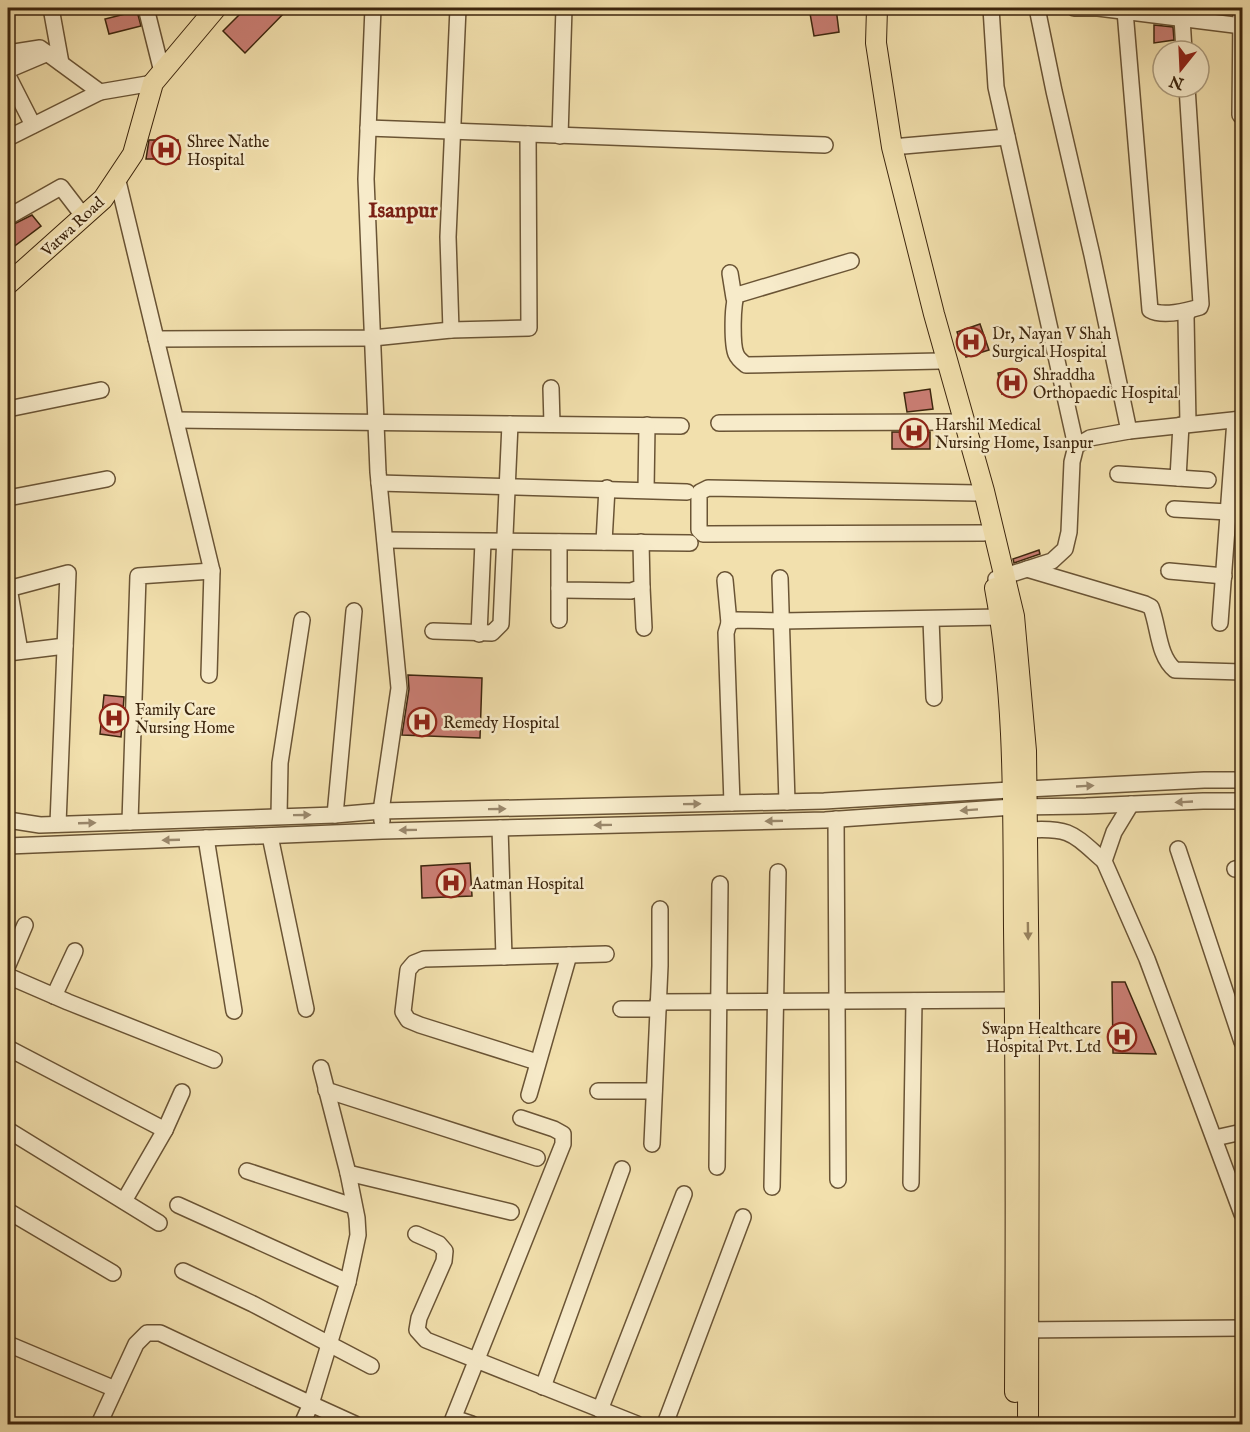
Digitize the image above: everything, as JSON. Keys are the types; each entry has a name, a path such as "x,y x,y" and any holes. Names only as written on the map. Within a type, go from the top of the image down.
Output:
{"main road":[{"name":"Vatwa Road","path":"8,284 103,199 132,154 158,77 216,8"},
{"path":"870,8 869,43 885,148 955,422 977,493 984,532 1014,616 1026,751 1020,798 1022,1330 1028,1425"},
{"path":"877,8 876,43 892,147 934,314 984,491 999,578 1000,617 1012,752 1027,830 1022,1000"},
{"path":"1015,1425 1022,1330"}],"street":[{"path":"51,8 61,63"},
{"path":"8,138 100,92 158,77 146,8"},
{"path":"373,8 366,179 376,423 399,688 381,812 382,831"},
{"path":"452,330 448,237 458,8"},
{"path":"560,136 564,8"},
{"path":"991,8 996,87 1076,446 1072,462 1069,532 1065,549 1052,561 999,578"},
{"path":"1038,8 1129,432"},
{"path":"1074,8 1125,11 1241,26"},
{"path":"1241,8 1240,115 1242,117"},
{"path":"1125,11 1150,310 1155,313 1188,311 1200,307 1188,99"},
{"path":"1182,18 1183,39"},
{"path":"8,53 40,48 100,92"},
{"path":"8,70 48,53"},
{"path":"8,76 33,125"},
{"path":"368,128 825,145"},
{"path":"156,339 373,338 452,330 529,328 528,134"},
{"path":"892,147 1007,137"},
{"path":"117,177 212,572 209,675"},
{"path":"8,217 61,187 84,217"},
{"path":"734,298 741,293 851,261"},
{"path":"730,273 734,298 735,353 746,365 939,361"},
{"path":"1178,478 1184,425 1188,311"},
{"path":"550,388 552,424"},
{"path":"8,410 101,390"},
{"path":"1076,446 1090,438 1239,419 1228,512 1220,623"},
{"path":"176,420 681,426"},
{"path":"720,423 955,422"},
{"path":"433,631 492,633 501,624 510,424"},
{"path":"646,490 647,425"},
{"path":"1118,474 1208,480"},
{"path":"8,498 106,479"},
{"path":"380,483 687,492"},
{"path":"604,542 607,488"},
{"path":"977,493 708,489 700,492 699,496 699,530 703,534 984,532"},
{"path":"1174,509 1228,512"},
{"path":"385,540 690,543"},
{"path":"479,634 483,542"},
{"path":"559,542 559,620"},
{"path":"641,542 644,628"},
{"path":"1028,569 1146,604 1151,608 1164,657 1175,670 1242,672"},
{"path":"1169,571 1224,576"},
{"path":"130,822 138,576 212,572"},
{"path":"58,825 68,573 8,588 14,652 65,646"},
{"path":"780,578 787,802"},
{"path":"725,580 729,623 726,633 732,803"},
{"path":"560,588 562,590 631,591 642,586"},
{"path":"335,815 354,611"},
{"path":"729,623 736,621 1000,617"},
{"path":"931,619 934,698"},
{"path":"279,816 280,763 302,620"},
{"path":"8,846 382,831 836,819 1204,780 1242,780"},
{"path":"8,820 58,825 381,812 1020,798 1131,804 1242,801"},
{"path":"1104,861 1118,825 1131,804"},
{"path":"836,819 838,1180"},
{"path":"500,828 504,957"},
{"path":"1027,830 1065,831 1104,861 1147,958 1242,1214"},
{"path":"270,836 306,1009"},
{"path":"206,838 234,1011"},
{"path":"1178,849 1242,1042"},
{"path":"772,1187 778,872"},
{"path":"717,1167 720,884"},
{"path":"652,1144 660,909"},
{"path":"8,965 25,926"},
{"path":"54,996 75,951"},
{"path":"537,1062 420,1026 408,1020 403,1012 408,970 414,963 424,959 606,954"},
{"path":"529,1095 569,955"},
{"path":"8,976 214,1060"},
{"path":"621,1009 720,1002 1022,1000"},
{"path":"911,1183 914,1001"},
{"path":"8,1048 165,1130"},
{"path":"302,1425 311,1404 348,1281 358,1235 348,1173 321,1068"},
{"path":"326,1089 537,1158"},
{"path":"598,1091 654,1091"},
{"path":"124,1201 165,1130 182,1092"},
{"path":"472,1425 452,1421 478,1361 563,1144 563,1134 521,1118"},
{"path":"8,1130 159,1223"},
{"path":"1215,1138 1242,1132"},
{"path":"543,1387 622,1169"},
{"path":"247,1172 353,1206"},
{"path":"348,1173 511,1212"},
{"path":"600,1410 684,1194"},
{"path":"178,1205 348,1281"},
{"path":"8,1211 113,1273"},
{"path":"665,1425 743,1217"},
{"path":"416,1234 439,1244 445,1251 444,1261 419,1318 417,1330 426,1340 637,1425"},
{"path":"183,1271 253,1304 371,1366"},
{"path":"1022,1330 1242,1328"},
{"path":"99,1425 136,1344 147,1333 160,1333 355,1425"},
{"path":"8,1344 115,1389"}],"building":[{"path":"246,8 289,8 245,53 223,31"},
{"path":"809,8 836,8 839,32 814,36"},
{"path":"137,11 141,26 109,34 105,19"},
{"path":"1154,25 1173,27 1174,39 1154,39"},
{"path":"149,140 178,140 179,159 146,159"},
{"path":"32,215 41,226 8,251 8,227"},
{"path":"980,324 989,350 966,357 957,332"},
{"path":"1017,369 1022,390 1002,394 998,373"},
{"path":"930,389 933,409 907,412 904,393"},
{"path":"892,432 930,432 930,449 892,449"},
{"path":"1039,550 1040,554 1014,563 1013,559"},
{"path":"408,675 482,678 480,738 402,735 409,689"},
{"path":"104,695 124,697 121,737 100,734"},
{"path":"470,863 472,896 422,898 421,866"},
{"path":"1112,982 1125,982 1156,1054 1113,1053"}],"place":[{"name":"Shree Nathe Hospital","path":"166,150"},
{"name":"Dr, Nayan V Shah Surgical Hospital","path":"971,342"},
{"name":"Shraddha Orthopaedic Hospital","path":"1012,383"},
{"name":"Harshil Medical Nursing Home, Isanpur","path":"914,433"},
{"name":"Family Care Nursing Home","path":"114,718"},
{"name":"Remedy Hospital","path":"422,722"},
{"name":"Aatman Hospital","path":"451,883"},
{"name":"Swapn Healthcare Hospital Pvt. Ltd","path":"1122,1037"}],"district":[{"name":"Isanpur","path":"403,209"}]}
